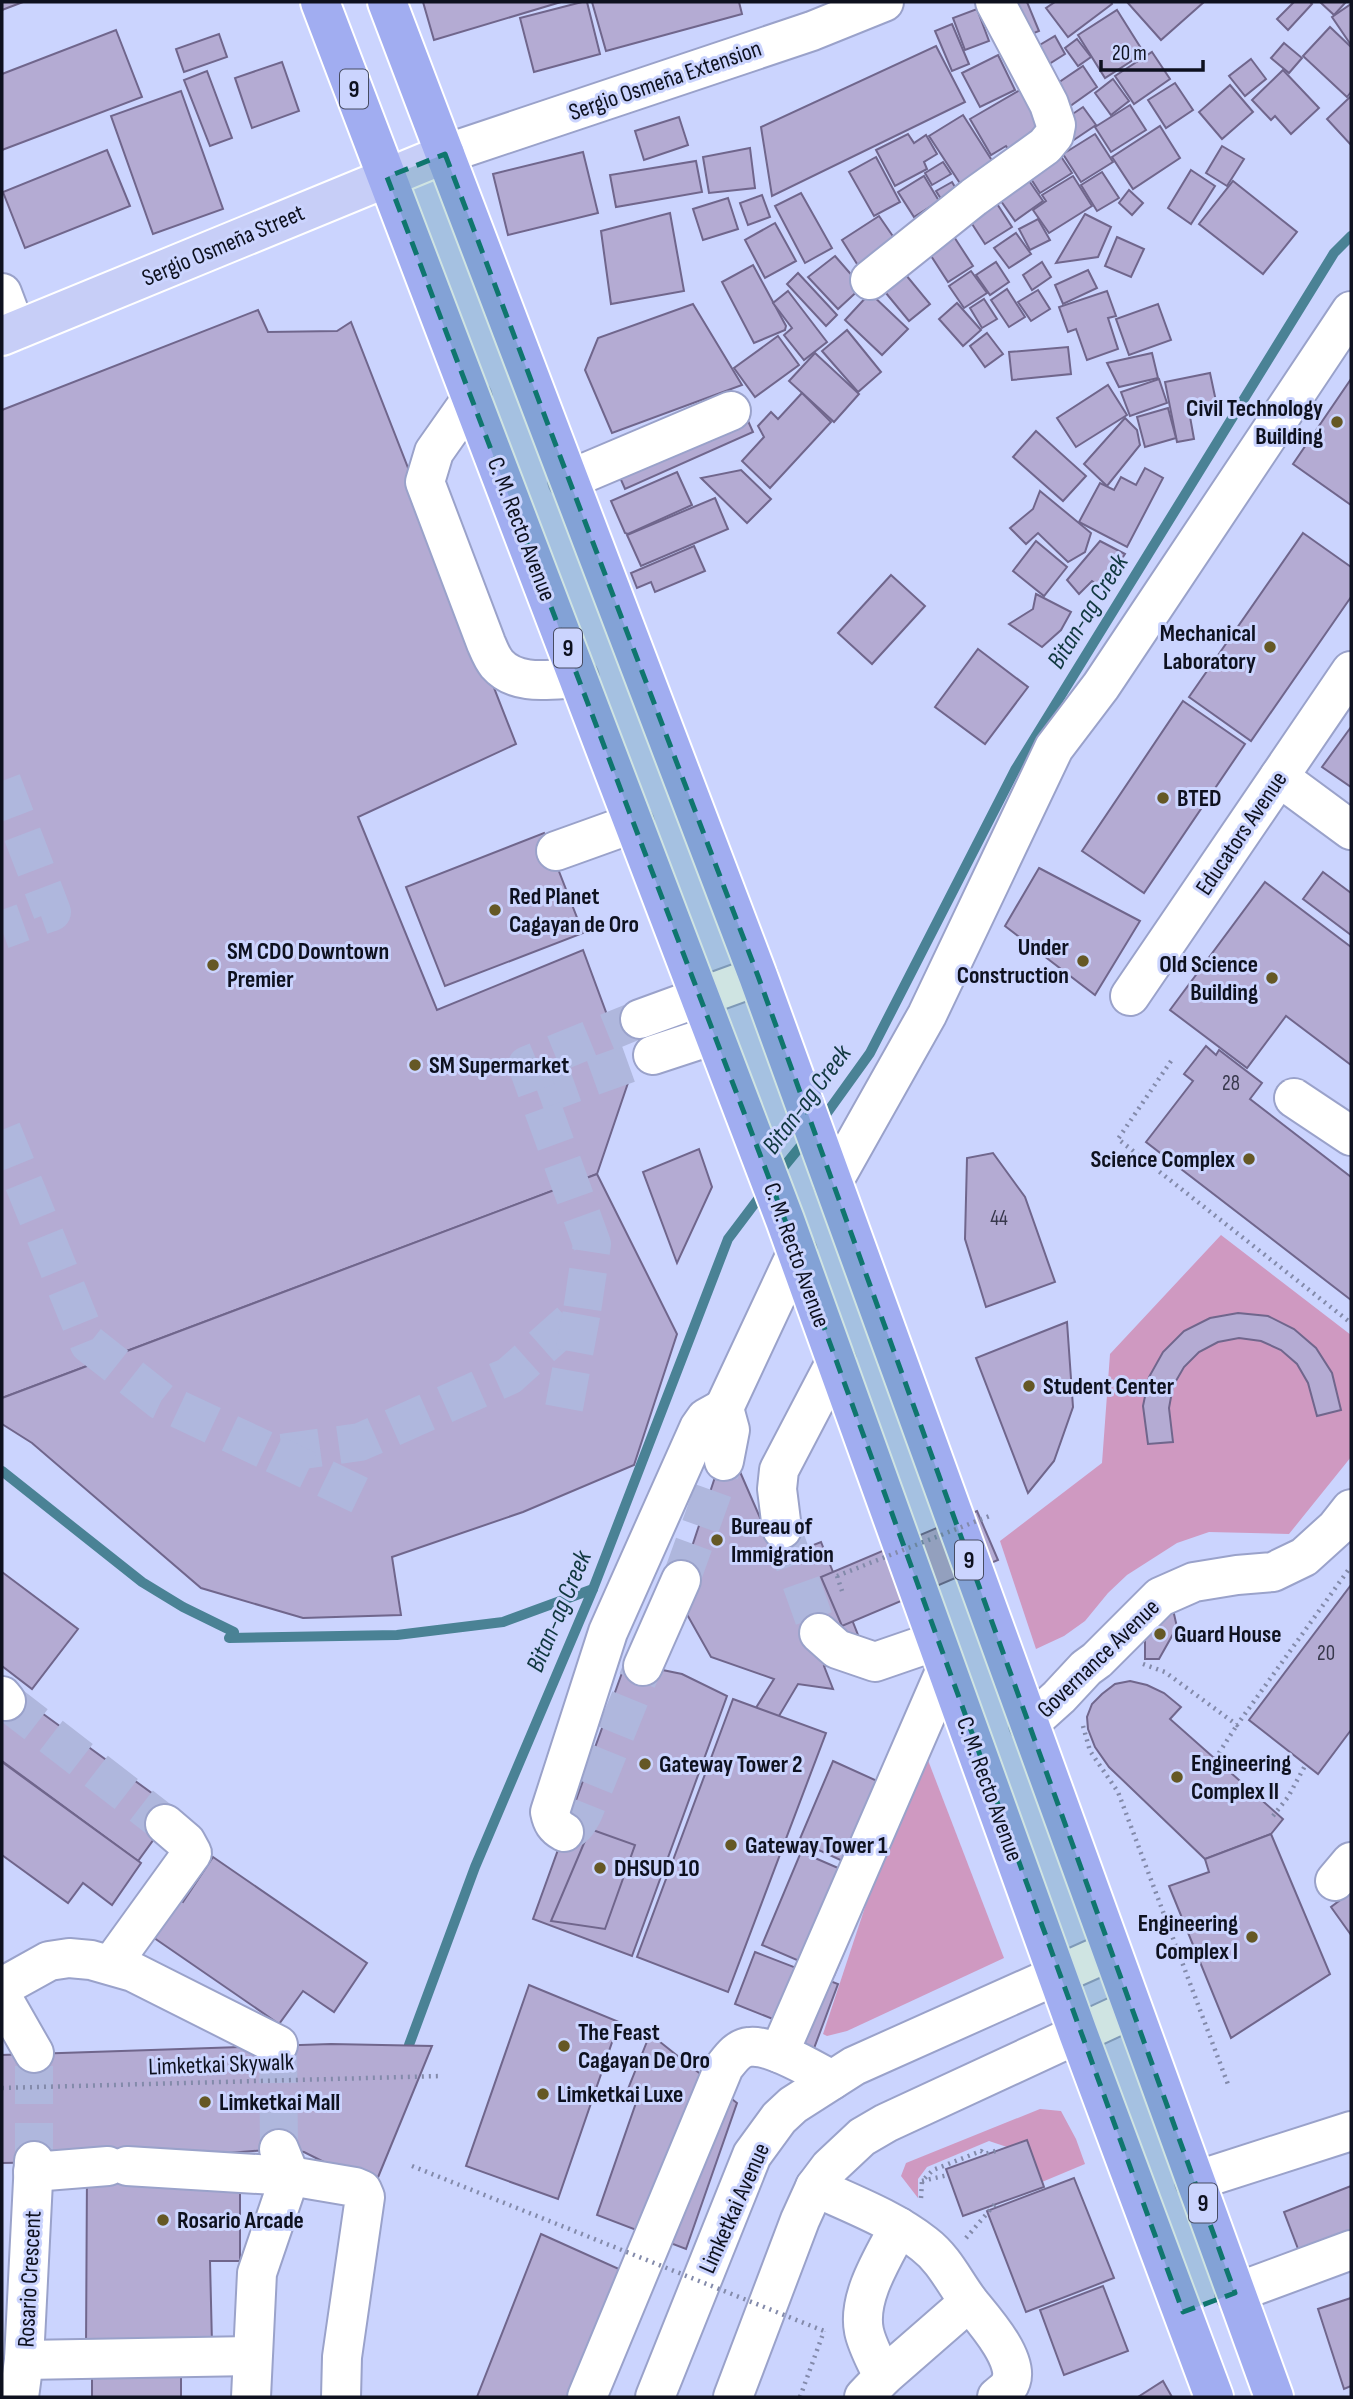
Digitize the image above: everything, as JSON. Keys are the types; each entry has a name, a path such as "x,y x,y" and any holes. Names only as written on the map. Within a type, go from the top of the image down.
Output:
{"highway":[{"name":"C. M. Recto Avenue","path":"320,2 791,1236 1078,2033 1214,2397"},
{"name":"9","path":"387,2 758,976 1274,2397"},
{"path":"1182,2312 1235,2293"}],"main road":[{"name":"Sergio Osmeña Street","path":"9,333 445,154"}],"street":[{"name":"Sergio Osmeña Extension","path":"445,154 812,31 884,2"},
{"path":"870,280 964,205 1045,146 1054,135 1056,125 1049,104 995,2"},
{"path":"2,293 9,333"},
{"path":"830,1175 928,1015 1054,748 1101,686 1351,311"},
{"path":"472,398 434,452 425,482 486,643 497,664 512,675 527,680 579,678"},
{"path":"568,480 731,411"},
{"name":"Educators Avenue","path":"1130,996 1351,671"},
{"path":"1279,777 1351,830"},
{"path":"556,850 634,823"},
{"path":"640,1019 758,976"},
{"path":"653,1055 714,1035"},
{"path":"1294,1098 1351,1136"},
{"path":"724,1461 730,1430 724,1408 791,1236"},
{"path":"782,1530 777,1489 779,1470 836,1361"},
{"path":"564,1832 552,1821 550,1812 608,1632 699,1428 706,1418 724,1408"},
{"name":"Governance Avenue","path":"1029,1724 1160,1597 1194,1582 1273,1572 1304,1557 1336,1528 1351,1508"},
{"path":"643,1665 681,1580"},
{"path":"779,2053 941,1655 876,1662 837,1649 819,1633"},
{"path":"111,1965 192,1853 190,1847 165,1824"},
{"name":"Limketkai Avenue","path":"654,2397 752,2155 771,2127 786,2112 854,2066 1111,1951"},
{"path":"2,1987 49,1961 79,1958 133,1972 278,2045"},
{"path":"2,1997 34,2053"},
{"path":"733,2397 800,2220 815,2187 830,2167 862,2137 886,2123 1132,2009"},
{"path":"587,2397 724,2067 736,2052 750,2046 779,2053 832,2080"},
{"path":"1195,2181 1351,2131"},
{"path":"251,2397 257,2273 285,2163 355,2187 362,2190 365,2197 342,2357 341,2397"},
{"name":"Rosario Crescent","path":"19,2397 24,2360 33,2213 33,2166 285,2163"},
{"path":"815,2187 922,2244 987,2322 1007,2357 1012,2381 997,2397"},
{"path":"873,2387 864,2331 864,2309 873,2277 922,2244"},
{"path":"1235,2293 1351,2250"},
{"path":"873,2387 969,2302"},
{"path":"24,2360 252,2356"}],"path":[{"path":"1171,1061 1118,1139 1351,1323"},
{"path":"842,1591 837,1576 992,1516"},
{"path":"1215,1759 1351,1565"},
{"path":"1135,1662 1165,1672 1237,1725"},
{"path":"1082,1721 1090,1751 1118,1792 1229,2087"},
{"path":"1273,1816 1288,1797 1306,1764"},
{"name":"Limketkai Skywalk","path":"2,2088 441,2076"},
{"path":"995,2204 922,2244 922,2181 933,2170 981,2151 985,2154 999,2150"},
{"path":"412,2166 824,2331 800,2397"},
{"path":"922,2181 948,2175"}],"highlighted area":[{"path":"445,154 758,976 1235,2293 1183,2312 785,1220 387,177"}],"shaded area":[{"path":"1221,1235 1351,1335 1351,1457 1289,1534 1209,1532 1177,1543 1127,1575 1085,1621 1064,1636 1036,1649 1000,1541 1102,1463 1110,1354"},
{"path":"926,1755 1004,1958 847,2031 827,2036 823,2034 873,1883"},
{"path":"1040,2109 1061,2111 1076,2139 1085,2164 1042,2182 1027,2141 1007,2147 989,2141 927,2167 918,2179 918,2198 901,2176 906,2163"}],"building":[{"path":"2,2 23,2 2,10"},
{"path":"423,2 561,2 434,40"},
{"path":"587,2 600,54 534,72 520,18"},
{"path":"592,2 739,2 742,14 606,51"},
{"path":"993,2 1027,2 1039,31 1002,46"},
{"path":"1055,2 1112,4 1068,37 1046,8"},
{"path":"1127,2 1204,2 1161,40"},
{"path":"1294,2 1312,4 1288,30 1277,19"},
{"path":"1320,2 1346,2 1334,15"},
{"path":"1351,4 1351,45 1332,17"},
{"path":"977,9 989,41 965,50 953,18"},
{"path":"1117,10 1144,53 1105,78 1078,35"},
{"path":"952,24 969,64 952,71 935,31"},
{"path":"1330,27 1351,47 1351,92 1347,97 1303,56"},
{"path":"116,30 142,97 2,150 2,74"},
{"path":"219,34 227,57 184,72 176,49"},
{"path":"1055,36 1065,54 1049,64 1038,46"},
{"path":"1077,39 1091,57 1078,66 1065,48"},
{"path":"1284,43 1302,58 1289,73 1271,58"},
{"path":"936,46 965,102 772,196 761,127"},
{"path":"1152,52 1170,79 1134,104 1115,76"},
{"path":"998,55 1015,90 980,107 962,73"},
{"path":"1251,59 1266,79 1245,96 1229,76"},
{"path":"282,62 299,111 252,128 235,78"},
{"path":"1083,66 1097,87 1066,109 1052,87"},
{"path":"1283,70 1319,108 1291,134 1275,116 1271,120 1252,100"},
{"path":"207,71 232,138 210,146 184,80"},
{"path":"1113,79 1129,101 1111,115 1095,93"},
{"path":"1175,83 1193,110 1166,128 1148,100"},
{"path":"1230,85 1253,112 1222,139 1199,112"},
{"path":"1020,90 1041,126 1031,132 1040,145 1016,161 1006,146 991,155 970,119"},
{"path":"181,91 223,209 153,234 111,116"},
{"path":"1351,96 1351,145 1327,119"},
{"path":"1130,105 1146,130 1111,152 1095,127"},
{"path":"1083,107 1096,125 1059,150 1046,132"},
{"path":"963,115 998,170 965,191 929,136"},
{"path":"679,117 688,145 644,160 635,131"},
{"path":"1160,126 1180,158 1133,189 1112,157"},
{"path":"908,134 914,143 926,135 937,154 924,162 927,169 895,186 876,150"},
{"path":"1095,134 1113,162 1081,182 1063,154"},
{"path":"1222,146 1244,159 1227,186 1206,173"},
{"path":"750,148 755,188 709,193 703,157"},
{"path":"107,150 130,206 25,248 3,192"},
{"path":"583,152 598,213 508,235 493,174"},
{"path":"1058,152 1072,173 1040,193 1026,171"},
{"path":"876,157 900,202 874,216 849,172"},
{"path":"696,161 702,192 616,207 610,175"},
{"path":"943,162 951,174 932,185 925,173"},
{"path":"1191,170 1215,186 1191,224 1168,208"},
{"path":"1023,172 1043,201 1015,221 994,191"},
{"path":"1102,172 1119,198 1097,211 1081,185"},
{"path":"924,176 939,201 914,217 898,192"},
{"path":"1073,176 1092,206 1049,233 1033,210 1046,201 1042,195"},
{"path":"1233,181 1297,232 1263,274 1199,224"},
{"path":"952,182 964,202 943,202 936,191"},
{"path":"1129,190 1143,203 1132,215 1119,203"},
{"path":"801,193 832,248 805,263 775,206"},
{"path":"990,193 1012,227 985,244 963,210"},
{"path":"762,195 770,217 748,225 740,203"},
{"path":"728,198 738,229 703,240 693,209"},
{"path":"670,213 684,291 611,304 601,231"},
{"path":"1085,214 1111,227 1098,257 1056,263"},
{"path":"879,216 901,248 864,275 842,240"},
{"path":"1038,219 1050,240 1030,250 1019,229"},
{"path":"775,223 796,261 765,278 745,240"},
{"path":"947,226 973,266 948,282 922,242"},
{"path":"1016,233 1031,254 1009,268 994,248"},
{"path":"1117,237 1144,249 1131,277 1105,266"},
{"path":"835,256 862,287 838,309 808,277"},
{"path":"996,262 1009,282 990,295 976,275"},
{"path":"1042,262 1051,277 1032,290 1023,275"},
{"path":"753,265 786,326 785,330 754,343 722,282"},
{"path":"901,269 930,304 909,321 881,287"},
{"path":"1088,270 1097,288 1063,304 1055,285"},
{"path":"971,271 987,293 964,308 949,286"},
{"path":"798,273 837,315 826,326 787,284"},
{"path":"1007,289 1025,317 1009,327 991,300"},
{"path":"1038,290 1050,309 1031,321 1018,302"},
{"path":"788,291 827,342 804,360 784,335 792,328 773,303"},
{"path":"1107,291 1116,316 1108,318 1118,349 1087,360 1076,329 1068,332 1059,307"},
{"path":"870,293 908,329 882,355 845,320"},
{"path":"984,299 997,319 982,328 970,308"},
{"path":"957,303 981,330 963,346 939,319"},
{"path":"693,304 742,385 612,433 585,370 598,338"},
{"path":"1158,304 1171,340 1129,355 1116,319"},
{"name":"SM CDO Downtown Premier","path":"258,310 268,332 337,331 351,322 516,744 358,817 437,1010 583,950 630,1077 597,1174 2,1398 2,410"},
{"path":"847,330 881,372 858,392 822,351"},
{"path":"987,333 1003,354 985,367 970,346"},
{"path":"778,336 799,365 755,397 734,368"},
{"path":"1068,347 1071,374 1012,380 1009,352"},
{"path":"815,353 859,394 834,422 789,381"},
{"path":"1152,353 1158,378 1119,387 1107,363"},
{"path":"1210,373 1217,406 1189,411 1194,439 1177,442 1165,382"},
{"path":"1159,379 1167,403 1130,416 1121,392"},
{"name":"Civil Technology Building","path":"1351,379 1351,505 1293,464"},
{"path":"1108,385 1127,415 1076,447 1057,418"},
{"path":"802,393 831,422 770,488 742,461 764,437 758,426 771,412 778,419"},
{"path":"736,394 753,432 625,489 608,450"},
{"path":"1168,408 1176,438 1145,447 1137,417"},
{"path":"1125,418 1137,430 1140,445 1107,486 1084,464"},
{"path":"1036,431 1086,476 1063,501 1013,457"},
{"path":"1145,468 1163,478 1127,547 1079,522 1100,483 1114,490 1121,477 1136,485"},
{"path":"741,470 771,499 747,523 701,478"},
{"path":"677,472 692,505 625,533 611,501"},
{"path":"1040,491 1091,533 1085,552 1068,562 1038,533 1026,544 1010,528 1033,509"},
{"path":"715,498 728,529 641,566 627,535"},
{"name":"Mechanical Laboratory","path":"1303,533 1351,567 1351,597 1251,741 1189,697"},
{"path":"1036,541 1067,567 1044,596 1013,571"},
{"path":"1100,541 1125,554 1102,589 1092,581 1079,594 1067,580"},
{"path":"694,546 705,571 655,592 651,582 637,588 631,573"},
{"path":"891,575 925,606 872,664 838,633"},
{"path":"1036,594 1071,612 1061,630 1042,647 1009,624 1033,609"},
{"path":"978,649 1028,687 985,744 935,707"},
{"name":"BTED","path":"1183,701 1245,744 1144,893 1082,851"},
{"path":"1351,727 1351,787 1322,767"},
{"name":"Red Planet Cagayan de Oro","path":"544,833 583,933 445,986 406,887"},
{"name":"Under Construction","path":"1039,868 1140,921 1095,995 1005,926"},
{"path":"1323,872 1351,893 1351,935 1303,899"},
{"name":"Old Science Building","path":"1265,882 1351,947 1351,1065 1286,1016 1247,1068 1170,1010"},
{"name":"Science Complex","path":"1206,1046 1216,1055 1219,1050 1262,1083 1250,1099 1351,1177 1351,1300 1146,1142 1193,1081 1184,1074"},
{"path":"699,1149 712,1187 677,1263 643,1172"},
{"path":"993,1153 1025,1197 1055,1282 986,1307 965,1239 967,1158"},
{"path":"597,1174 677,1334 634,1465 523,1512 392,1557 401,1615 303,1618 201,1588 32,1443 2,1424 2,1398"},
{"path":"1238,1313 1268,1316 1294,1329 1316,1348 1332,1373 1341,1410 1317,1416 1308,1383 1297,1364 1281,1350 1261,1341 1239,1338 1218,1342 1199,1352 1184,1367 1173,1386 1169,1408 1173,1442 1148,1444 1143,1406 1149,1377 1163,1352 1184,1331 1210,1318"},
{"name":"Student Center","path":"1067,1322 1073,1407 1054,1461 1028,1493 976,1358"},
{"path":"734,1458 778,1559 821,1542 864,1650 824,1666 833,1689 798,1684 770,1731 749,1719 774,1679 711,1657 680,1602 681,1580 720,1462"},
{"path":"977,1511 998,1560 842,1626 821,1577"},
{"path":"2,1572 78,1629 32,1689 2,1666"},
{"path":"1351,1585 1351,1730 1318,1774 1249,1720"},
{"name":"Guard House","path":"1171,1601 1177,1627 1159,1659 1145,1659 1145,1640 1154,1611"},
{"name":"Gateway Tower 2","path":"627,1659 643,1666 682,1674 727,1696 632,1956 533,1919"},
{"name":"Engineering Complex II","path":"1130,1681 1164,1693 1181,1707 1170,1719 1283,1819 1271,1834 1205,1859 1109,1767 1095,1747 1088,1729 1087,1717 1092,1704 1102,1694 1115,1684"},
{"path":"13,1692 175,1810 138,1861 2,1761 2,1707"},
{"name":"Gateway Tower 1","path":"733,1699 826,1733 728,1992 637,1957"},
{"path":"833,1761 908,1795 873,1875 799,1841"},
{"path":"2,1762 141,1863 112,1905 83,1883 68,1903 2,1855"},
{"name":"DHSUD 10","path":"590,1829 635,1845 605,1929 551,1921"},
{"name":"Engineering Complex I","path":"1271,1834 1330,1974 1231,2038 1169,1886 1209,1872 1205,1859"},
{"path":"801,1852 873,1883 834,1976 762,1945"},
{"path":"213,1857 367,1963 334,2012 303,1991 279,2024 144,1931 167,1893 183,1902"},
{"path":"1351,1892 1351,1935 1331,1907"},
{"path":"755,1952 838,1984 810,2059 778,2021 735,2004"},
{"name":"Limketkai Luxe","path":"529,1985 619,2022 558,2199 466,2166"},
{"path":"650,2034 737,2103 686,2249 597,2215 638,2097 628,2089"},
{"name":"Limketkai Mall","path":"331,2044 432,2046 374,2187 304,2152 279,2149 128,2161 2,2163 2,2055"},
{"path":"1027,2140 1044,2187 963,2216 946,2169"},
{"name":"Rosario Arcade","path":"87,2172 240,2180 240,2261 210,2261 212,2344 86,2348"},
{"path":"1074,2178 1114,2278 1026,2312 987,2211"},
{"path":"1351,2186 1351,2235 1300,2254 1284,2212"},
{"path":"541,2234 630,2274 583,2397 477,2397"},
{"path":"1103,2286 1128,2351 1064,2375 1040,2310"},
{"path":"1351,2298 1351,2386 1344,2389 1318,2309"},
{"path":"92,2370 181,2370 181,2397 92,2397"},
{"path":"1163,2381 1172,2397 1138,2397"}],"waterway":[{"name":"Bitan-ag Creek","path":"819,1124 870,1053 1015,770 1334,253 1351,236"},
{"name":"Bitan-ag Creek","path":"777,1175 809,1136"},
{"name":"Bitan-ag Creek","path":"409,2045 475,1867 593,1589 728,1239 765,1190"},
{"path":"2,1471 142,1582 183,1607 234,1632 229,1638 397,1635 503,1622 593,1589"}],"tunnel":[{"path":"2,781 52,912 2,930"},
{"path":"2,1130 89,1344 161,1401 274,1454 360,1442 509,1376 582,1311 592,1244 527,1065 640,1019"},
{"path":"539,1096 653,1055"},
{"path":"564,1408 582,1311"},
{"path":"274,1454 372,1501"},
{"path":"681,1580 724,1461"},
{"path":"782,1529 819,1633"},
{"path":"564,1832 574,1827 584,1812 643,1666"},
{"path":"6,1701 165,1824"},
{"path":"278,2045 279,2149"},
{"path":"34,2053 34,2161"}],"place":[{"name":"Civil Technology Building","path":"1337,422"},
{"name":"Mechanical Laboratory","path":"1270,647"},
{"name":"BTED","path":"1163,798"},
{"name":"Red Planet Cagayan de Oro","path":"495,910"},
{"name":"Under Construction","path":"1083,961"},
{"name":"SM CDO Downtown Premier","path":"213,965"},
{"name":"Old Science Building","path":"1272,978"},
{"name":"SM Supermarket","path":"415,1065"},
{"name":"Science Complex","path":"1249,1159"},
{"name":"Student Center","path":"1029,1386"},
{"name":"Bureau of Immigration","path":"717,1540"},
{"name":"Guard House","path":"1160,1634"},
{"name":"Gateway Tower 2","path":"645,1764"},
{"name":"Engineering Complex II","path":"1177,1777"},
{"name":"Gateway Tower 1","path":"731,1845"},
{"name":"DHSUD 10","path":"600,1868"},
{"name":"Engineering Complex I","path":"1252,1937"},
{"name":"The Feast Cagayan De Oro","path":"564,2046"},
{"name":"Limketkai Luxe","path":"543,2094"},
{"name":"Limketkai Mall","path":"205,2102"},
{"name":"Rosario Arcade","path":"163,2220"}]}
